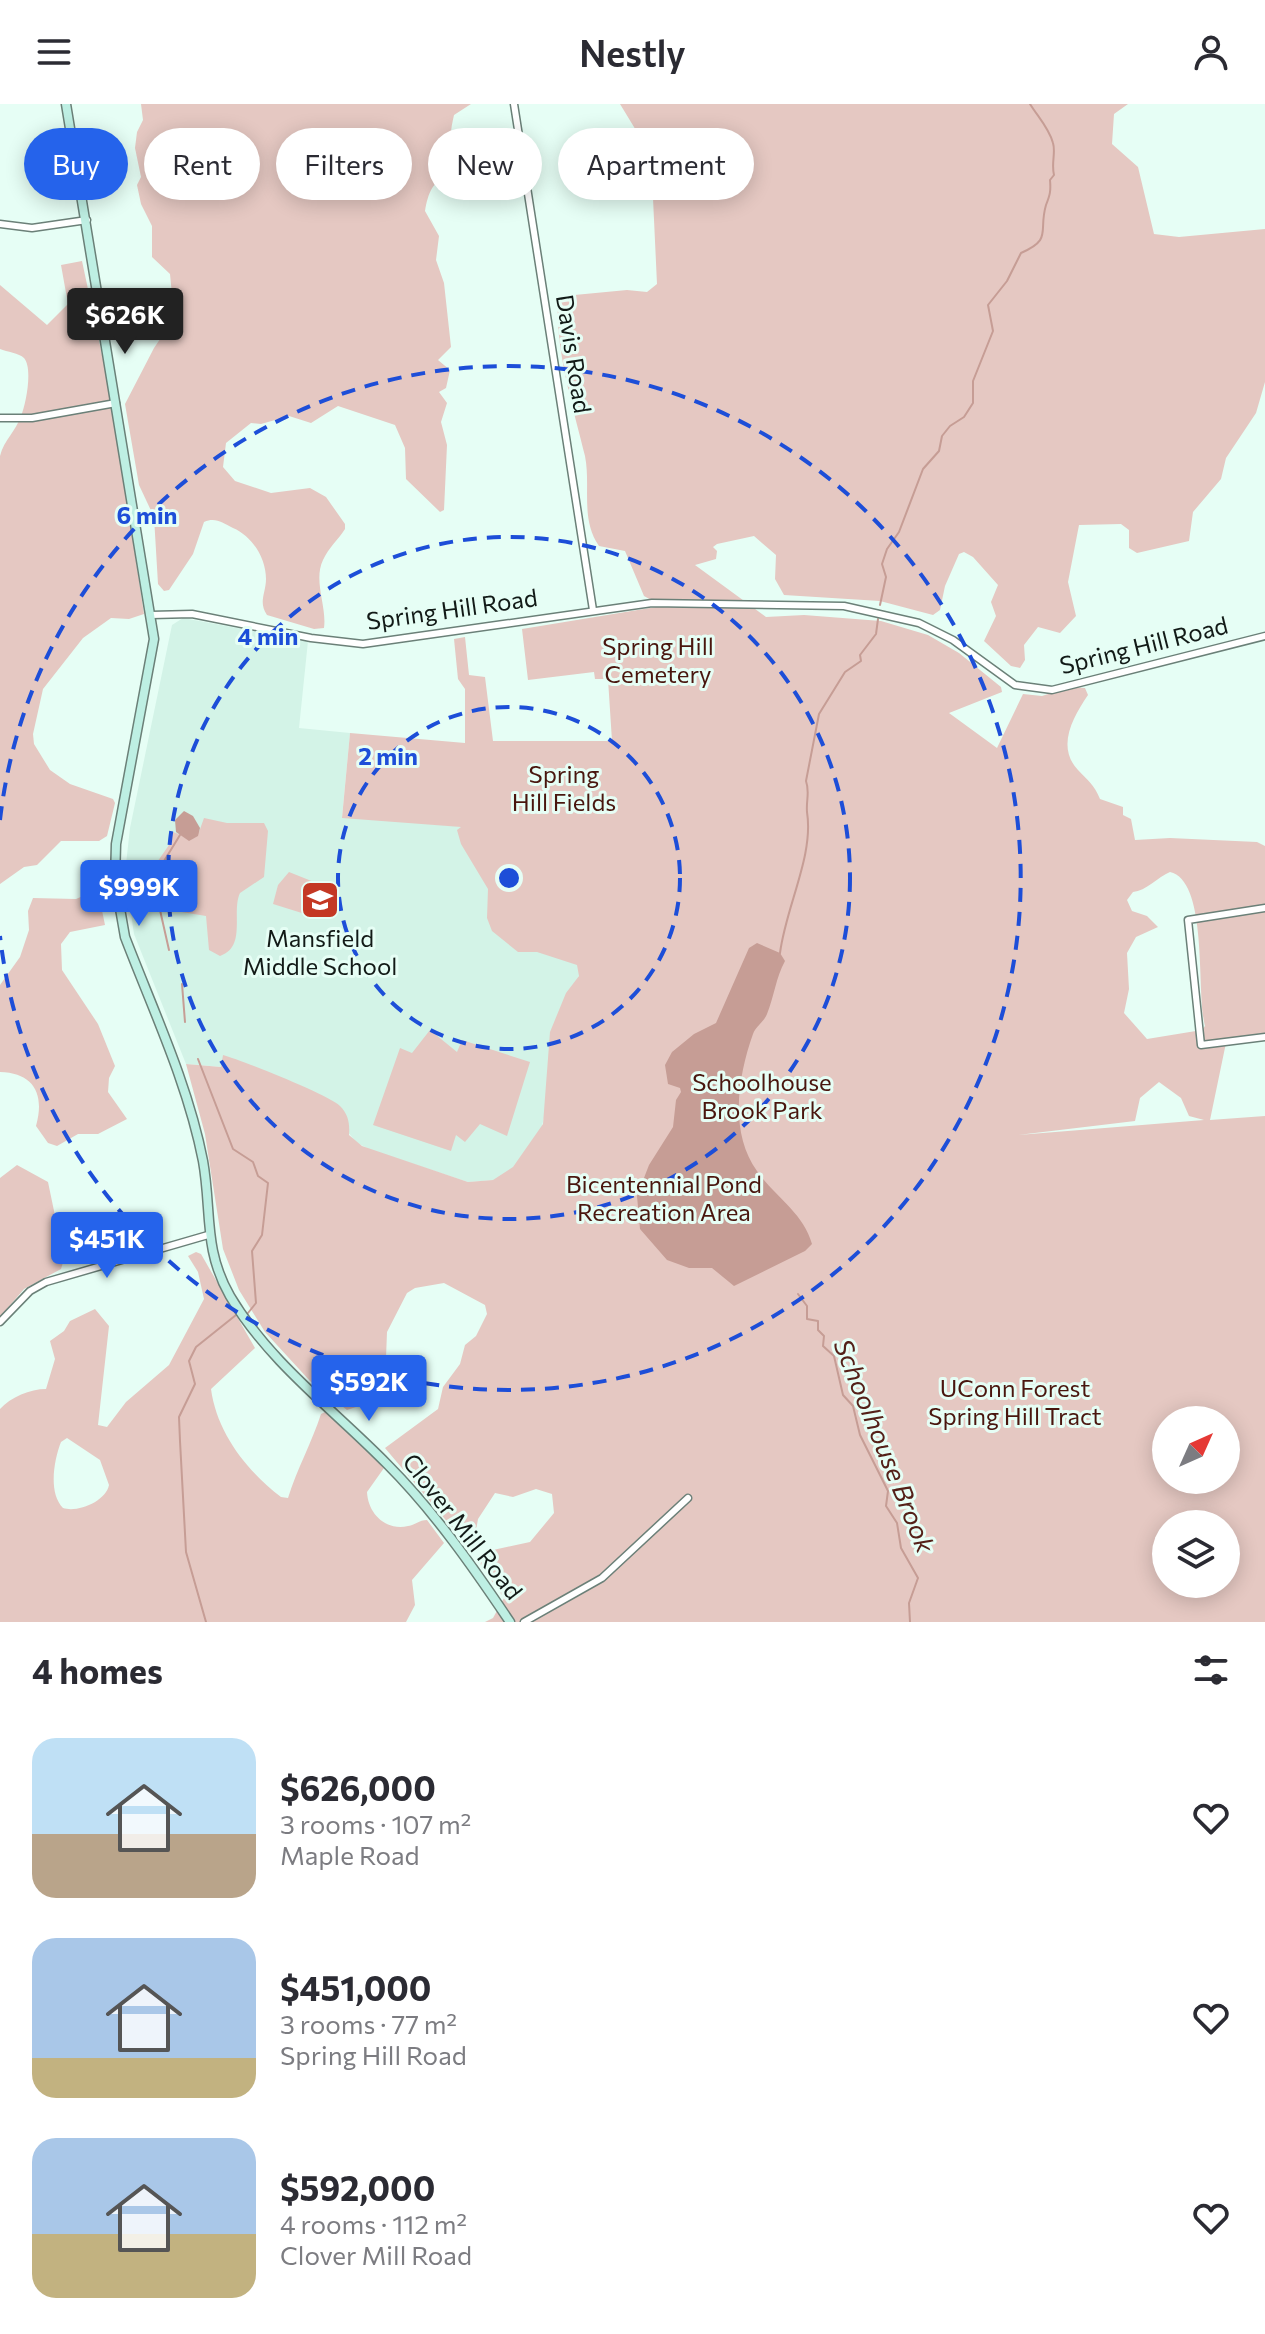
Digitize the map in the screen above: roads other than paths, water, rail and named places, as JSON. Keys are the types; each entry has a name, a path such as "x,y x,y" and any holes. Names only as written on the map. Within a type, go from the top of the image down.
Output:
{"street":[{"path":"0,1322 30,1291 46,1282 208,1235 204,1174 195,1130 177,1071 125,937 115,880 116,844 154,639 66,104"},
{"name":"Davis Road","path":"514,104 593,610"},
{"path":"0,224 32,228 87,220"},
{"path":"0,418 32,418 116,403"},
{"name":"Spring Hill Road","path":"151,615 192,614 311,638 363,644 652,603 844,606 937,631 997,675 1031,689 1052,690 1265,636"},
{"path":"1265,908 1188,920 1201,1045 1265,1037"},
{"name":"Clover Mill Road","path":"208,1235 222,1280 245,1319 293,1373 391,1468 477,1572 510,1622"},
{"path":"524,1622 602,1578 688,1498"}],"waterway":[{"name":"Schoolhouse Brook","path":"880,605 886,577 882,564 887,549 899,532 923,469 939,451 942,436 964,417 973,403 973,381 993,331 988,305 1007,281 1021,253 1041,239 1050,180 1054,175 1054,147 1049,132 1030,104"},
{"name":"Schoolhouse Brook","path":"780,953 807,846 806,781 819,714 845,672 861,661 860,655 876,634 878,619"},
{"path":"169,950 153,879 180,835"},
{"path":"182,984 185,1022"},
{"path":"198,1059 233,1149 253,1162 258,1176 268,1183 262,1235 252,1251 256,1303 248,1313"},
{"name":"Schoolhouse Brook","path":"798,1294 807,1306 807,1319 818,1321 818,1330 824,1336 823,1346 834,1356 843,1395 853,1406 860,1435 888,1491 886,1506 897,1523 901,1548 918,1578 909,1603 910,1622"},
{"path":"206,1622 186,1552 179,1417 195,1384 189,1361 196,1347 236,1315"}],"place":[{"name":"Mansfield Middle School","path":"320,900"}],"park label":[{"name":"Spring Hill Cemetery","path":"658,661"},
{"name":"Spring Hill Fields","path":"564,789"},
{"name":"Schoolhouse Brook Park","path":"762,1097"},
{"name":"Bicentennial Pond Recreation Area","path":"664,1199"},
{"name":"UConn Forest Spring Hill Tract","path":"1015,1403"}]}
